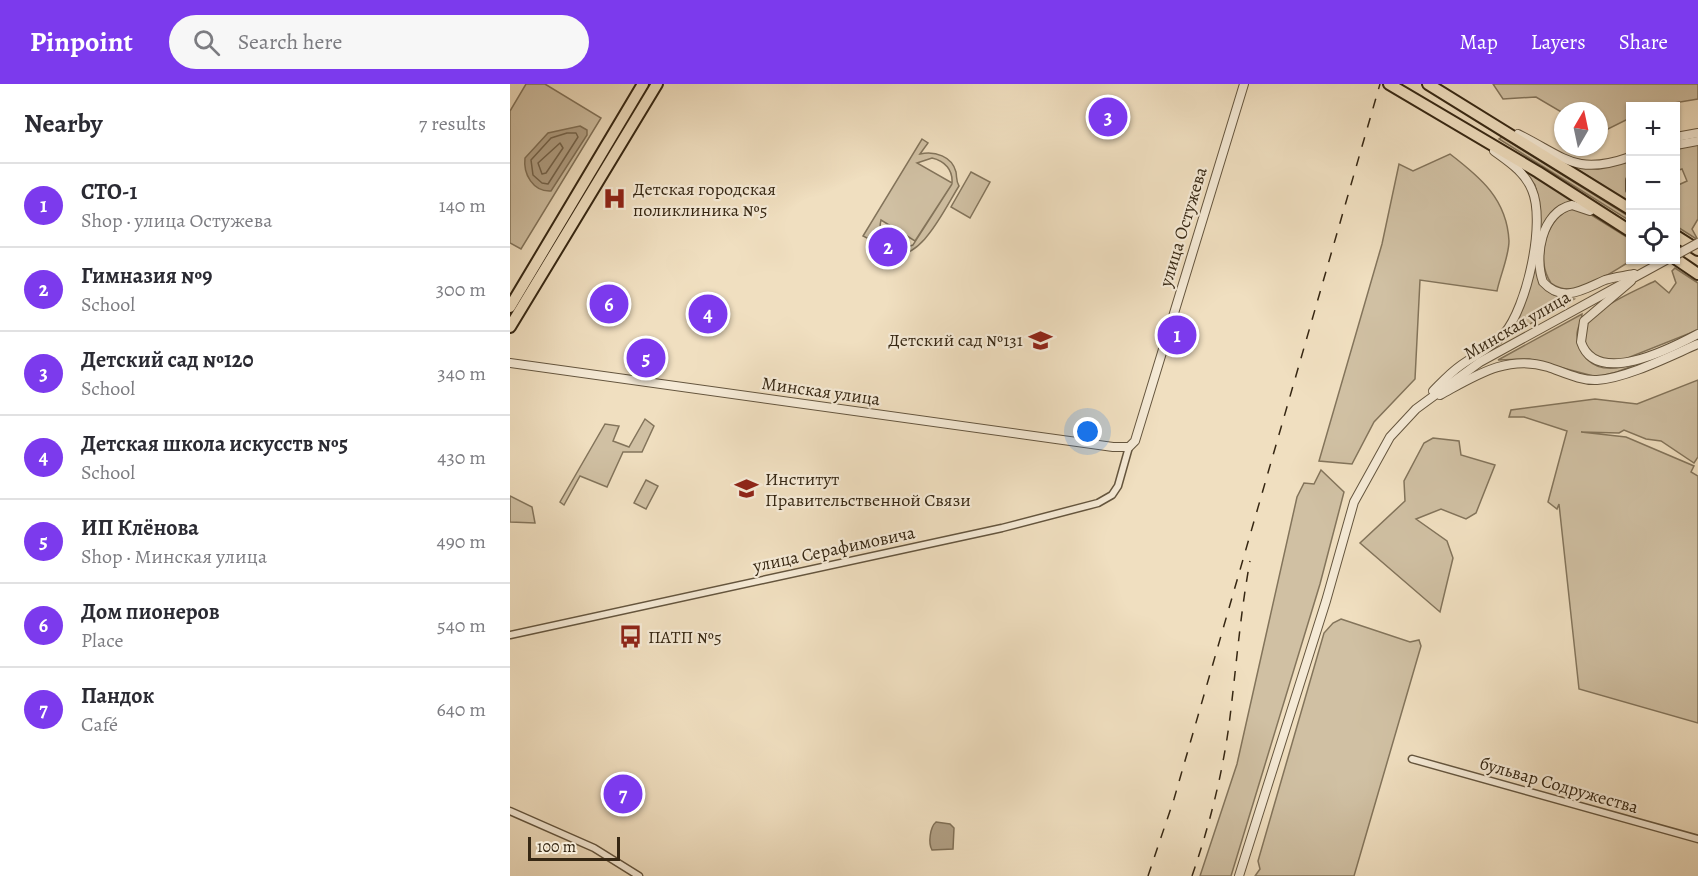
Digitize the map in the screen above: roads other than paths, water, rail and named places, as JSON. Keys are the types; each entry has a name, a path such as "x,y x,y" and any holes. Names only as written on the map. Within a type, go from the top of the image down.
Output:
{"main road":[{"path":"510,307 643,84"},
{"path":"510,327 657,84"},
{"path":"1389,84 1470,134 1538,172 1626,229"},
{"path":"1428,84 1626,206"},
{"path":"1680,239 1698,250"},
{"path":"1680,260 1698,273"}],"street":[{"name":"улица Остужева","path":"1129,447 1135,441 1244,84"},
{"path":"1477,114 1583,166 1597,167 1626,158"},
{"path":"1680,136 1698,133"},
{"path":"1416,409 1458,367 1503,335 1519,310 1530,267 1537,222 1533,192 1522,173 1470,134"},
{"path":"1680,144 1698,141"},
{"path":"1626,230 1586,208 1566,206 1557,212 1547,224 1542,243 1540,273 1549,288 1564,294 1580,292 1606,280 1641,272"},
{"path":"1680,254 1698,243"},
{"name":"Минская улица","path":"1239,876 1326,601 1354,502 1378,455 1394,432 1416,409 1480,362 1658,264"},
{"path":"1688,267 1698,278"},
{"path":"1641,272 1610,301 1587,316 1581,337 1587,353 1596,362 1614,365 1698,334"},
{"path":"1416,409 1477,375 1501,365 1532,363 1586,379 1598,380 1622,374 1698,344"},
{"name":"Минская улица","path":"510,363 1113,447 1129,447"},
{"name":"улица Серафимовича","path":"510,635 1002,528 1098,503 1112,495 1118,486 1129,447"},
{"name":"бульвар Содружества","path":"1412,759 1698,839"},
{"path":"510,811 594,848 639,876"}],"water":[{"path":"580,126 587,130 587,135 551,191 539,189 530,181 525,158 548,133"},
{"path":"936,822 950,824 954,828 953,849 932,850 930,835"}],"railway":[{"path":"1148,876 1174,799 1380,84"},
{"path":"1192,876 1223,763 1250,561"}],"place":[{"name":"Детский сад №120","path":"1108,117"},
{"name":"Детская городская поликлиника №5","path":"615,199"},
{"name":"Гимназия №9","path":"888,247"},
{"name":"Дом пионеров","path":"609,304"},
{"name":"Детская школа искусств №5","path":"708,314"},
{"name":"СТО-1","path":"1177,335"},
{"name":"Детский сад №131","path":"1041,340"},
{"name":"ИП Клёнова","path":"646,358"},
{"name":"Институт Правительственной Связи","path":"747,489"},
{"name":"ПАТП №5","path":"630,637"},
{"name":"Пандок","path":"623,794"}]}
